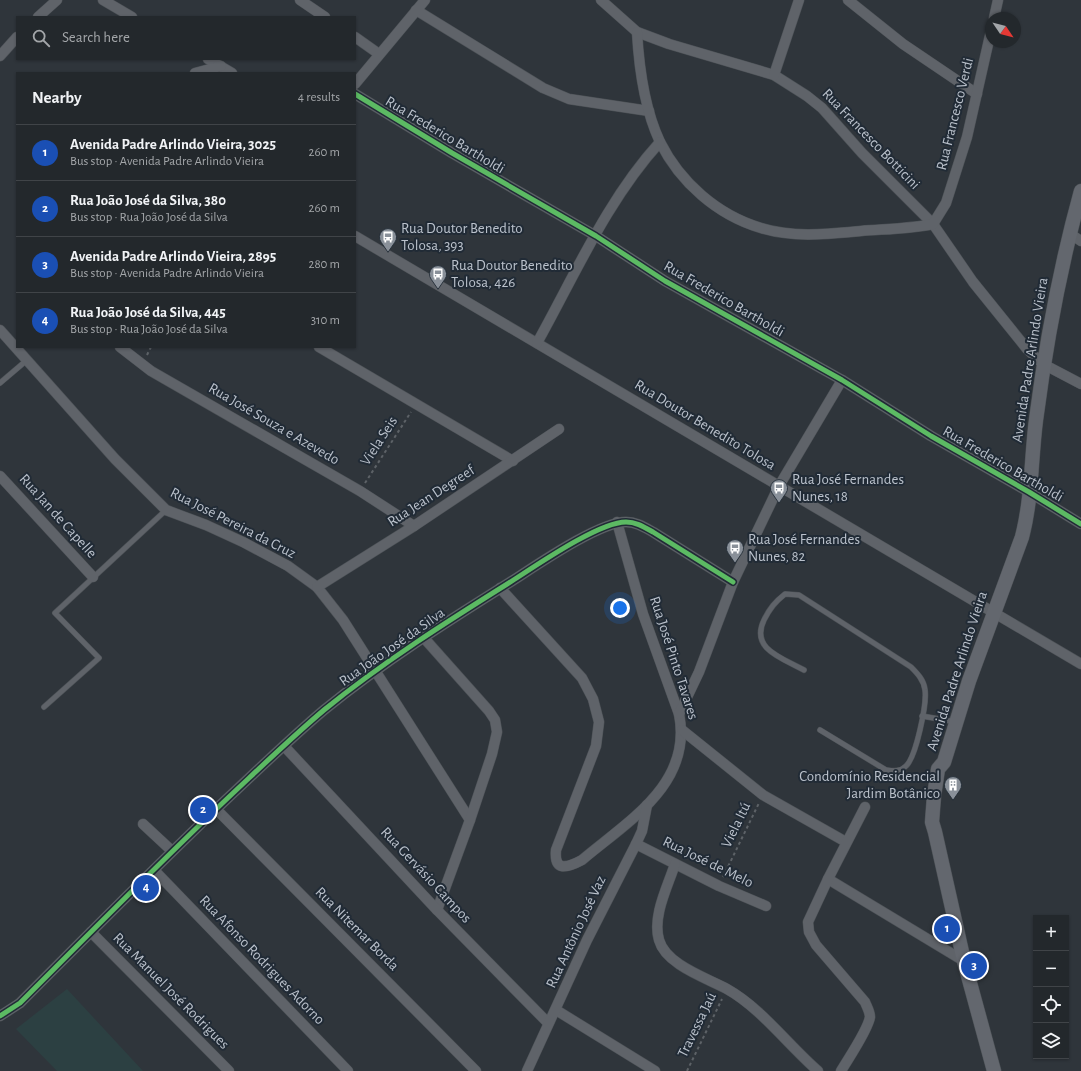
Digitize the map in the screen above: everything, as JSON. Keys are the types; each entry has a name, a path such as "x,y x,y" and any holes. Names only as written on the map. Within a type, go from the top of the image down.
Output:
{"main road":[{"name":"Avenida Padre Arlindo Vieira","path":"994,1071 964,961 935,832 940,822 946,771 944,762 993,612 1022,537 1028,517 1033,440 1043,364 1075,237 1081,191"}],"street":[{"path":"39,16 57,0"},
{"path":"103,0 130,16"},
{"path":"300,0 324,16"},
{"path":"356,83 425,0"},
{"name":"Rua Francesco Botticini","path":"601,0 637,32 669,44 774,75 796,88 822,108 862,153 933,224 973,282 1009,329 1043,364 1081,384"},
{"path":"774,75 799,0"},
{"path":"848,0 903,44 977,94"},
{"path":"995,12 998,0"},
{"path":"416,10 543,88 569,99 649,111"},
{"path":"637,32 639,65 649,111 660,142 682,175 701,196 729,215 761,228 793,234 910,229 933,224"},
{"path":"0,56 16,38"},
{"path":"356,38 379,54"},
{"name":"Rua Francesco Verdi","path":"933,224 940,214 952,189 967,137 987,48"},
{"path":"210,60 230,72"},
{"path":"199,72 221,66"},
{"name":"Rua Frederico Bartholdi","path":"356,95 459,157 596,236 666,281 842,380 931,436 1029,492 1081,524"},
{"path":"537,343 619,194 643,161 660,142"},
{"name":"Rua Doutor Benedito Tolosa","path":"356,237 1081,664"},
{"name":"Rua José Pereira da Cruz","path":"0,330 16,348"},
{"name":"Rua José Pereira da Cruz","path":"16,348 115,459 166,510 206,525 243,542 288,566 317,587 343,620 470,820"},
{"name":"Rua José Souza e Azevedo","path":"121,348 151,371 360,491 414,526"},
{"path":"321,348 417,403 513,461"},
{"path":"679,714 698,672 733,582 779,486 842,380"},
{"name":"Rua Jean Degreef","path":"317,587 414,526 559,429"},
{"name":"Rua Jan de Capelle","path":"0,476 93,577"},
{"name":"Rua João José da Silva","path":"0,1016 20,1003 172,851 324,710 424,638 500,588 600,528 617,522 628,522 641,525 733,582"},
{"name":"Rua José Pinto Tavares","path":"500,588 582,678 594,699 599,722 596,746 556,850 555,859 560,866 572,865 582,860 647,805 669,779 677,764 681,750 682,730 679,714 643,614 617,522"},
{"path":"424,638 496,720 497,732 492,754 470,820 437,910"},
{"path":"682,730 763,795 846,842"},
{"name":"Rua Gervásio Campos","path":"284,746 437,910 548,1024"},
{"name":"Rua Antônio José Vaz","path":"528,1071 587,940 642,831 647,805"},
{"path":"841,1071 870,1018 869,1011 865,1002 816,945 809,932 808,922 846,842 865,807"},
{"name":"Rua Nitemar Borda","path":"216,809 476,1071"},
{"path":"143,824 172,851"},
{"name":"Rua José de Melo","path":"636,844 718,886 766,906"},
{"path":"676,864 659,912 659,940 662,948 673,959 694,973 727,989 752,1008 818,1071"},
{"name":"Rua Afonso Rodrigues Adorno","path":"154,870 348,1071"},
{"path":"828,879 964,961"},
{"name":"Rua Manuel José Rodrigues","path":"91,932 228,1071"},
{"path":"556,1010 655,1071"}],"lane":[{"path":"0,383 27,360"},
{"path":"44,707 100,658 55,613 166,510"},
{"path":"804,670 771,652 761,642 759,630 772,604 785,594 799,595 911,667 920,676 925,689 922,716 913,756 906,767 897,772 886,770 820,730"},
{"path":"922,716 956,722"}],"green space":[{"path":"67,989 143,1071 57,1071 16,1029"}],"cycle path":[{"path":"356,95 452,153 596,236 665,281 842,380 931,436 1029,492 1081,524"},
{"path":"0,1016 20,1003 204,821 324,710 346,692 416,642 552,555 600,529 614,524 626,522 633,523 653,532 733,582"}],"place":[{"name":"Rua Doutor Benedito Tolosa, 393","path":"388,252"},
{"name":"Rua Doutor Benedito Tolosa, 426","path":"438,289"},
{"name":"Rua José Fernandes Nunes, 18","path":"779,503"},
{"name":"Rua José Fernandes Nunes, 82","path":"735,563"},
{"name":"Condomínio Residencial Jardim Botânico","path":"953,800"},
{"name":"Rua João José da Silva, 380","path":"203,810"},
{"name":"Rua João José da Silva, 445","path":"146,888"},
{"name":"Avenida Padre Arlindo Vieira, 3025","path":"947,929"},
{"name":"Avenida Padre Arlindo Vieira, 2895","path":"974,966"}]}
